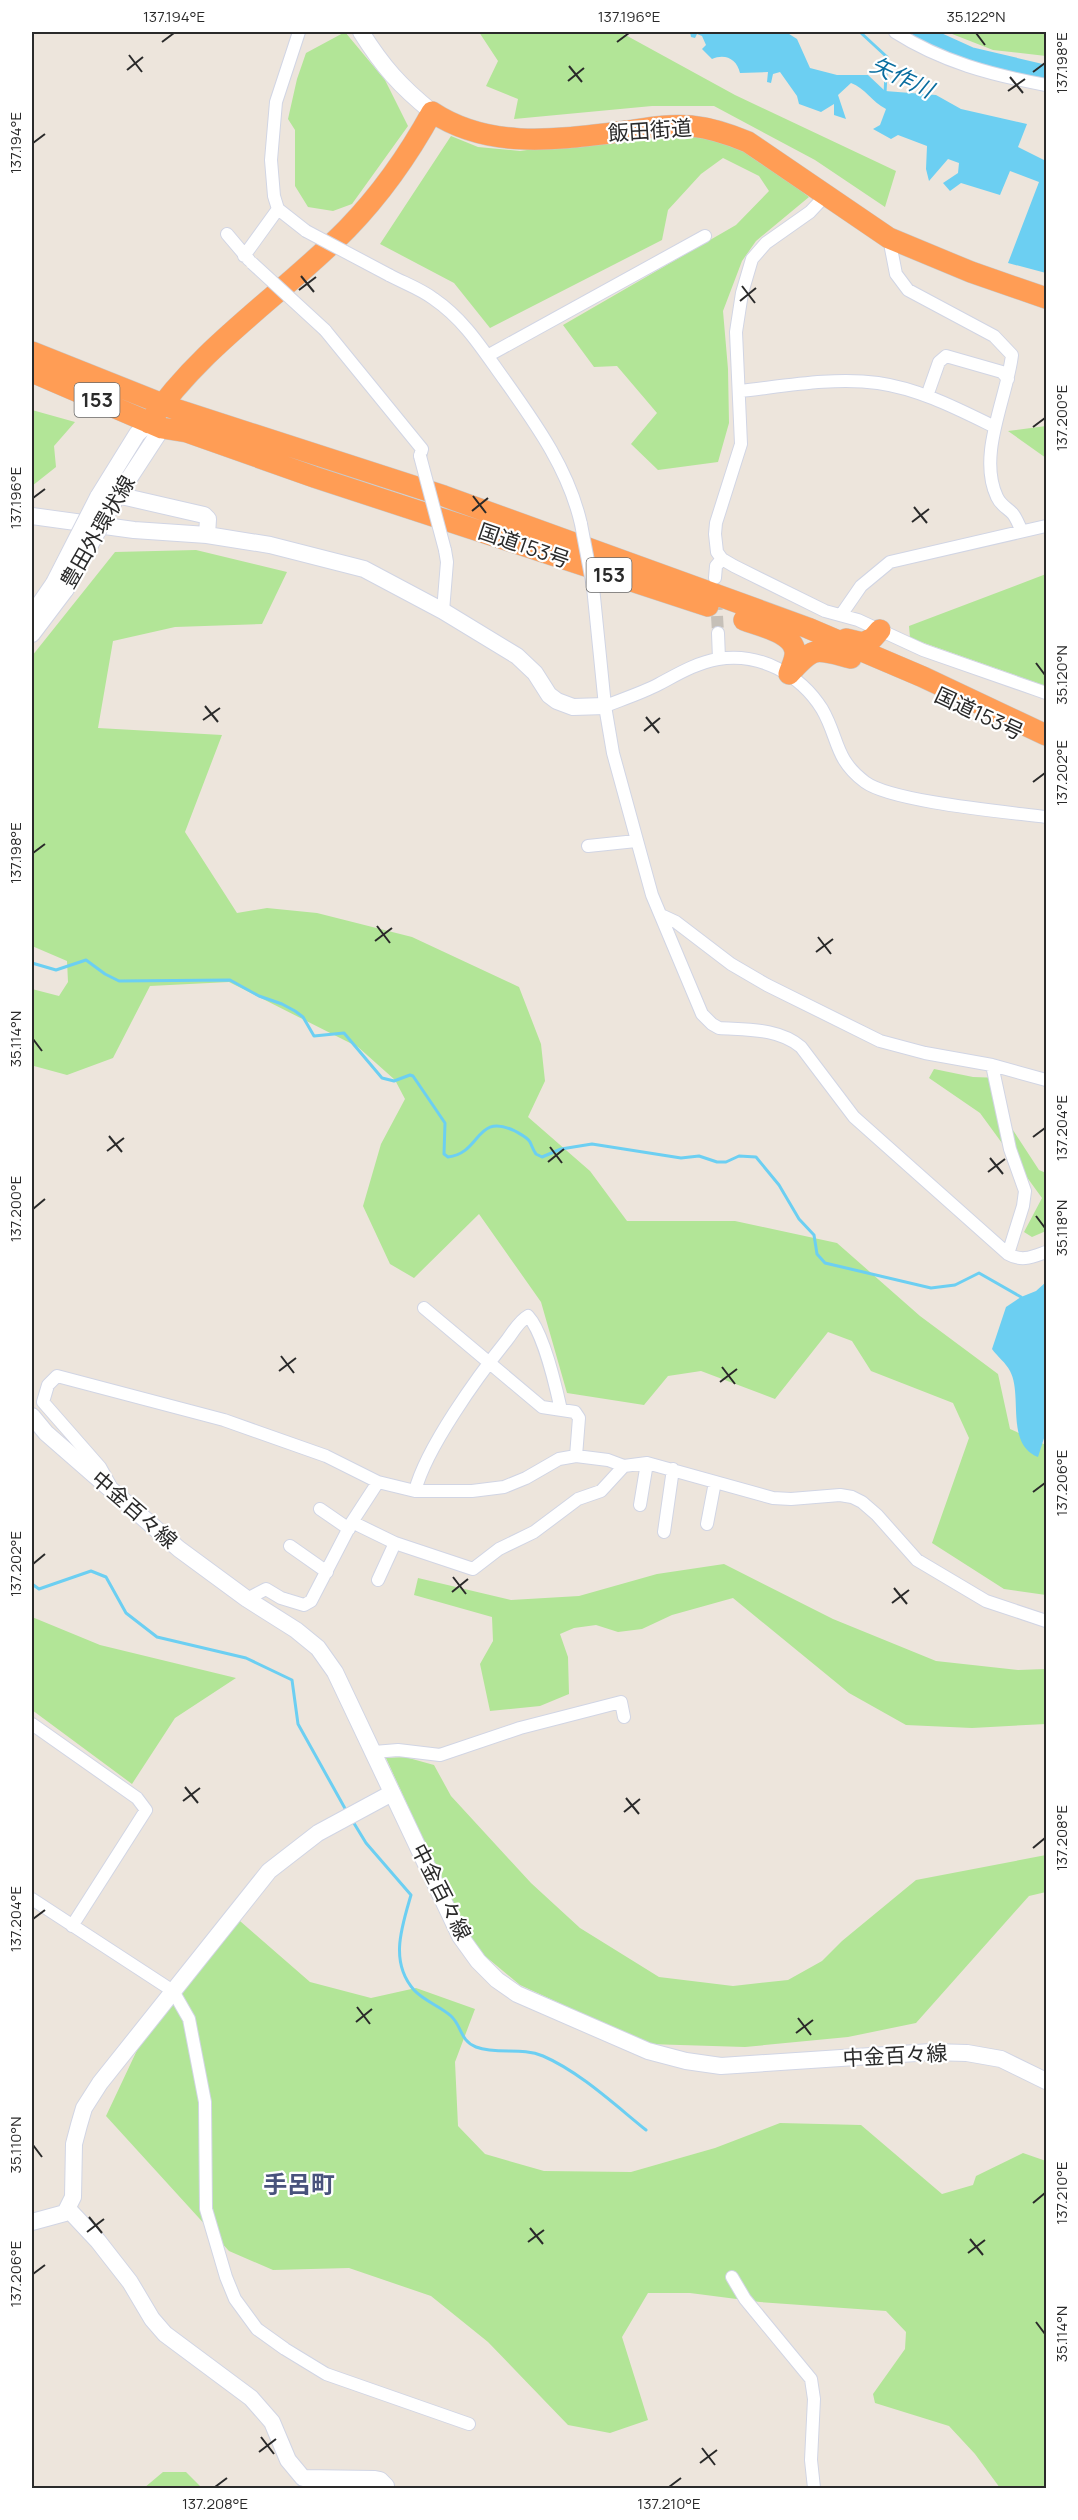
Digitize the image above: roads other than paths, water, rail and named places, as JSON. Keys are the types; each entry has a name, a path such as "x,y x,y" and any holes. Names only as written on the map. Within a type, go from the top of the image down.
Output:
{"highway":[{"name":"飯田街道","path":"437,115 493,136 519,140 570,138 659,126 691,126 710,129 748,142 889,238 971,272 1047,298"},
{"path":"155,425 168,407 360,230 394,188 437,115"},
{"name":"国道153号","path":"32,352 168,407 444,496 808,628 923,677 1047,735"},
{"name":"国道153号","path":"32,372 155,425 187,432 630,583 722,611 863,661 963,705 1047,746"},
{"path":"722,611 786,638 794,648 795,654 789,674"},
{"name":"153","path":"808,628 863,643 873,638 880,630"},
{"path":"789,674 805,656 816,650 863,661"}],"street":[{"path":"299,32 276,102 273,126 272,181 278,209 306,231 434,298 466,326 489,355 566,475 581,524 593,587 604,706 613,753 652,895 702,1014 719,1028 775,1033 792,1039 801,1047 854,1117 1008,1254 1017,1259 1047,1252"},
{"name":"飯田街道","path":"361,32 378,59 401,87 437,115"},
{"path":"895,32 945,59 971,68 1047,85"},
{"path":"825,196 810,212 766,243 752,259 742,293 736,332 741,444 716,523 714,534 717,552 722,559 806,602 880,630 923,650 1047,693"},
{"path":"248,259 278,209"},
{"path":"227,234 248,259 325,330 422,449 420,456 447,562 443,611"},
{"path":"489,355 705,236"},
{"path":"889,238 896,274 908,290 994,336 1012,355 995,427 991,462 993,485 1001,504 1015,517 1022,531"},
{"path":"927,396 939,362 946,356 1002,372 1008,379"},
{"path":"740,391 822,382 880,383 927,396 995,427"},
{"name":"豊田外環状線","path":"32,634 109,498 137,434 155,425"},
{"path":"109,498 204,515 208,519 207,535"},
{"path":"32,516 134,530 207,535 270,545 364,569 443,611 518,656 535,673 549,695 573,707 604,706 641,692 683,671 719,659 754,660 789,674 816,700 829,724 847,768 867,784 894,793 933,801 1047,817"},
{"path":"841,615 861,586 891,562 1047,526"},
{"path":"715,578 716,566 722,559"},
{"name":"豊田外環状線","path":"32,615 60,586"},
{"path":"718,633 719,659"},
{"path":"588,846 636,841"},
{"path":"661,915 676,922 731,964 767,985 880,1041 925,1053 992,1065 1047,1080"},
{"path":"992,1065 1010,1149 1024,1191 1023,1206 1008,1254"},
{"path":"424,1308 542,1407 575,1412 579,1418 576,1456"},
{"path":"415,1491 440,1438 489,1362 528,1316 534,1324 544,1351 561,1410"},
{"path":"115,1494 100,1467 43,1402 48,1385 57,1376 224,1420 326,1456 378,1482 415,1491 472,1491 504,1486 526,1478 559,1459 576,1456 608,1460 624,1466 647,1463 773,1498 852,1497 877,1515 917,1560 986,1601 1047,1621"},
{"name":"中金百々線","path":"32,1416 46,1433 179,1549 247,1599 296,1630 318,1648 335,1672 460,1936 491,1973 517,1994 648,2051 686,2061 721,2066 931,2052 968,2053 1001,2059 1025,2068 1047,2081"},
{"path":"640,1505 647,1463"},
{"path":"320,1509 350,1525 395,1543 473,1569 499,1549 534,1532 578,1499 601,1491 624,1466"},
{"path":"664,1532 673,1469"},
{"path":"247,1599 260,1590 266,1589 281,1598 304,1605 311,1601 350,1525 378,1482"},
{"path":"707,1524 715,1482"},
{"path":"378,1580 395,1543"},
{"path":"290,1546 327,1572"},
{"path":"374,1752 398,1750 440,1755 520,1728 621,1702 624,1717"},
{"path":"32,1724 136,1798 146,1810 72,1926"},
{"path":"65,2213 73,2197 74,2144 84,2108 100,2083 269,1871 318,1833 392,1793"},
{"path":"32,1899 173,1991 189,2019 206,2102 206,2209 226,2277 236,2299 257,2329 318,2370 469,2424"},
{"path":"32,2222 65,2213 68,2209 98,2241 130,2282 152,2319 165,2334 251,2398 272,2422 288,2460 303,2478 375,2479 388,2487"},
{"path":"732,2277 745,2299 811,2379 814,2399 811,2460 814,2488"}],"water":[{"path":"690,32 786,32 797,39 810,68 837,75 868,75 885,91 936,95 961,109 1027,124 1018,147 1046,161 1046,273 1008,263 1039,182 1010,171 1000,195 961,183 950,191 943,183 958,173 959,163 948,159 929,181 926,169 927,146 898,135 891,139 873,129 880,125 886,109 856,85 851,83 838,95 846,119 834,115 834,104 821,112 799,104 797,96 780,72 773,74 771,83 767,82 768,72 740,73 730,58 712,59 702,49 706,45 702,36 697,34 695,38 691,37"},
{"path":"1046,1282 1046,1432 1038,1457 1028,1451 1022,1441 1016,1418 1014,1381 1008,1368 992,1349 1006,1307 1036,1291"}],"waterway":[{"path":"860,32 887,57 885,93"},
{"name":"矢作川","path":"917,32 970,56 1046,74"},
{"path":"32,963 56,970 86,960 119,981 230,980 259,996 282,1004 303,1017 314,1036 344,1033 382,1078 394,1081 413,1076 445,1123 444,1154 448,1157 467,1149 492,1126 502,1126 515,1131 527,1139 536,1154 542,1157 561,1149 592,1144 681,1158 699,1156 717,1162 726,1162 739,1156 756,1157 779,1185 799,1219 814,1235 817,1254 825,1263 931,1288 955,1285 979,1273 1021,1297"},
{"path":"32,1584 39,1589 91,1571 106,1577 126,1613 157,1637 246,1658 292,1680 298,1724 347,1812"},
{"path":"352,1820 366,1843 411,1895 401,1931 400,1956 406,1979 414,1990 451,2016 471,2044 493,2051 526,2052 543,2056 584,2080 646,2130"}],"tunnel":[{"path":"716,598 718,633"}],"district":[{"name":"手呂町","path":"299,2185"}]}
